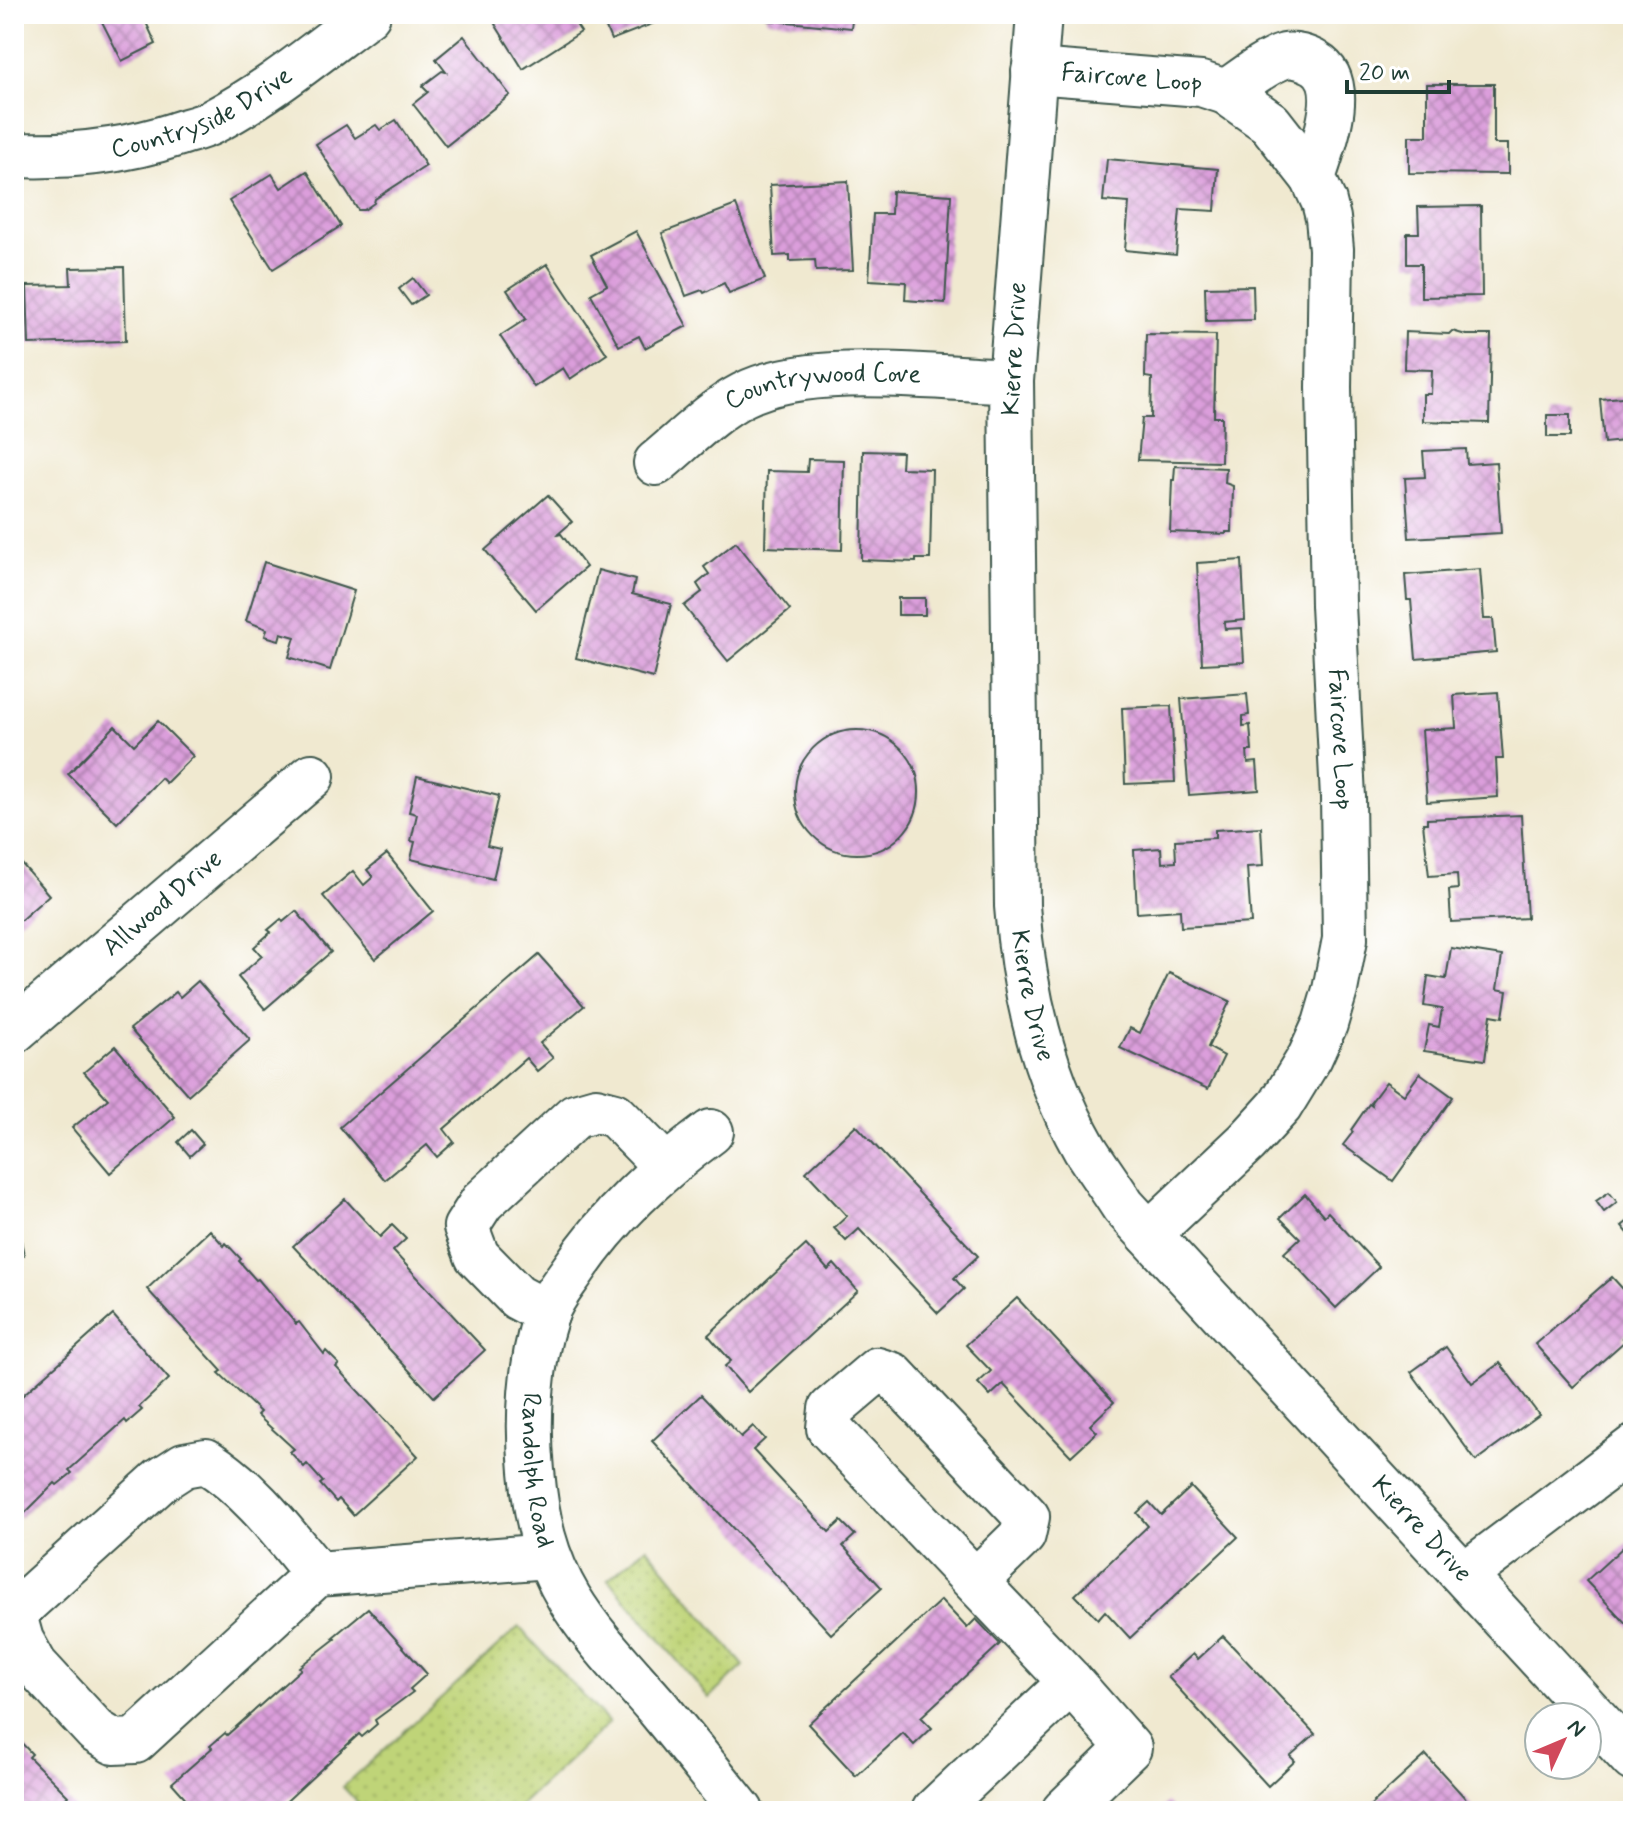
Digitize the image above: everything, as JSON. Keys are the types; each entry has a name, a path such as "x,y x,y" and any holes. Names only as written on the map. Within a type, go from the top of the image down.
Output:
{"street":[{"name":"Countryside Drive","path":"14,155 109,152 138,147 209,124 271,87 368,14"},
{"name":"Kierre Drive","path":"1039,14 1011,381 1017,906 1020,948 1031,1011 1044,1058 1085,1149 1123,1206 1633,1759"},
{"name":"Faircove Loop","path":"1226,92 1285,56 1305,58 1319,65 1329,78 1333,105 1313,178"},
{"name":"Faircove Loop","path":"1034,71 1201,84 1226,92 1270,123 1313,178 1324,202 1331,249 1329,387 1333,605 1343,797 1345,939 1325,1024 1310,1057 1280,1106 1247,1142 1149,1234"},
{"name":"Countrywood Cove","path":"656,463 742,395 772,384 841,373 1011,381"},
{"name":"Allwood Drive","path":"14,1031 312,776"},
{"path":"547,1313 517,1297 477,1256 466,1227 482,1202 575,1116 596,1110 615,1115 665,1166"},
{"name":"Randolph Road","path":"711,1132 665,1166 599,1233 556,1295 547,1313 537,1355 529,1425 534,1497 548,1556 569,1598 601,1644 658,1708 741,1811"},
{"path":"976,1581 1023,1535 1027,1517 893,1375 877,1370 831,1409 829,1428 1071,1682 1129,1748 1064,1811"},
{"path":"1464,1575 1633,1448"},
{"path":"317,1574 257,1502 231,1477 206,1461 184,1465 161,1480 14,1614 21,1640 35,1665 96,1731 114,1742 135,1741 317,1574 548,1556"},
{"path":"934,1811 1071,1682"}],"green space":[{"path":"647,1547 744,1666 709,1698 608,1579"},
{"path":"519,1627 609,1723 514,1811 366,1811 343,1787"}],"building":[{"path":"98,14 153,14 144,18 156,44 122,61"},
{"path":"511,14 569,14 581,32 523,69 495,24"},
{"path":"600,14 669,14 670,17 611,40"},
{"path":"766,14 853,14 851,28 766,20"},
{"path":"870,14 915,14 915,21 870,17"},
{"path":"464,36 510,95 446,146 413,104 428,92 422,86 442,71 446,72 436,59"},
{"path":"1427,84 1494,84 1494,144 1508,144 1508,174 1409,173 1409,136 1427,136"},
{"path":"396,120 426,166 375,199 364,210 358,210 316,144 346,125 355,138 376,125 380,130"},
{"path":"1107,159 1218,169 1215,211 1180,209 1176,255 1125,250 1129,203 1103,201"},
{"path":"307,171 341,226 273,269 229,201 272,174 281,188"},
{"path":"848,181 853,270 816,271 815,260 790,261 790,255 774,256 770,185"},
{"path":"892,191 951,195 945,303 905,300 906,282 869,280 873,214 891,214"},
{"path":"736,205 765,279 729,293 724,283 704,293 702,290 686,296 662,233"},
{"path":"1481,206 1482,296 1421,297 1421,264 1407,264 1407,233 1419,233 1418,207"},
{"path":"636,231 687,326 645,348 639,336 619,346 591,294 607,285 591,255"},
{"path":"1628,239 1633,239 1633,284 1625,257 1629,254"},
{"path":"547,264 607,354 570,379 563,368 534,387 500,336 526,319 507,290"},
{"path":"124,267 126,341 29,344 27,286 71,285 70,268"},
{"path":"413,278 426,295 411,305 399,289"},
{"path":"1253,286 1254,320 1206,321 1205,287"},
{"path":"1452,331 1466,335 1491,335 1489,423 1423,421 1423,394 1431,394 1432,370 1404,369 1405,332 1449,334"},
{"path":"1146,334 1216,335 1214,417 1222,417 1221,462 1138,460 1142,418 1151,418 1152,378 1145,377"},
{"path":"1633,396 1633,440 1604,443 1600,399"},
{"path":"1547,415 1570,415 1570,437 1547,437"},
{"path":"1466,449 1467,464 1496,462 1501,533 1409,538 1405,478 1425,477 1423,451"},
{"path":"863,451 902,452 901,468 932,469 930,559 916,559 916,562 861,560"},
{"path":"808,459 844,460 842,550 765,547 767,471 807,472"},
{"path":"1175,466 1226,468 1225,483 1233,486 1232,532 1170,532"},
{"path":"548,495 572,522 557,535 561,534 586,567 536,610 485,550"},
{"path":"736,542 790,610 728,661 684,606 702,592 697,584 709,574 704,567"},
{"path":"1242,560 1245,620 1224,622 1225,629 1242,628 1244,662 1202,664 1197,563"},
{"path":"264,562 354,591 330,670 289,657 295,637 281,633 279,640 265,636 267,629 246,621"},
{"path":"1480,569 1484,619 1493,619 1496,652 1416,659 1411,600 1407,600 1405,575"},
{"path":"598,570 635,580 632,594 671,604 653,678 576,658"},
{"path":"898,598 925,598 925,615 898,615"},
{"path":"1498,692 1503,759 1496,759 1498,797 1427,802 1422,730 1456,728 1454,695"},
{"path":"1247,694 1249,715 1243,716 1243,726 1250,725 1252,751 1247,751 1248,763 1257,762 1259,790 1189,795 1181,699"},
{"path":"1171,706 1175,782 1125,784 1122,708"},
{"path":"158,721 193,756 166,783 161,778 117,823 68,774 115,726 134,745"},
{"path":"857,730 881,735 901,748 914,768 919,792 914,816 901,836 881,849 857,854 833,849 813,836 800,816 795,792 800,768 813,748 833,735"},
{"path":"417,776 499,796 487,846 500,849 493,879 411,859 417,814 409,812"},
{"path":"1521,815 1527,918 1451,922 1449,890 1458,889 1457,874 1429,876 1423,823 1427,823 1427,819"},
{"path":"1261,827 1263,866 1247,867 1251,923 1181,927 1180,910 1137,913 1134,850 1161,848 1162,863 1176,862 1175,840 1215,838 1215,830"},
{"path":"387,854 433,911 375,959 323,896 353,871 364,885 373,877 367,870"},
{"path":"14,855 49,895 14,926"},
{"path":"296,911 331,952 265,1009 238,977 262,956 254,947 271,932 268,930"},
{"path":"1451,948 1502,956 1497,989 1507,991 1503,1017 1491,1015 1485,1060 1424,1051 1429,1025 1439,1027 1442,1009 1424,1006 1428,976 1446,979"},
{"path":"539,955 584,1006 540,1043 553,1058 537,1071 526,1058 444,1129 454,1142 437,1157 427,1145 385,1180 340,1127"},
{"path":"1169,973 1230,1001 1208,1047 1224,1056 1208,1089 1120,1048 1130,1028 1140,1033"},
{"path":"198,981 250,1040 188,1095 130,1029 176,992 180,997"},
{"path":"115,1046 175,1117 110,1173 72,1128 108,1099 84,1072"},
{"path":"1420,1073 1453,1097 1393,1181 1343,1145 1386,1082 1404,1095"},
{"path":"856,1125 978,1256 954,1278 964,1289 938,1313 859,1229 846,1241 834,1228 847,1216 806,1172"},
{"path":"191,1130 203,1144 190,1156 178,1142"},
{"path":"1609,1192 1617,1202 1604,1212 1596,1201"},
{"path":"1305,1194 1324,1216 1328,1212 1379,1267 1336,1308 1284,1253 1300,1238 1280,1218"},
{"path":"345,1199 380,1237 392,1225 406,1239 393,1251 485,1350 434,1397 293,1246"},
{"path":"14,1205 24,1255 14,1256"},
{"path":"1633,1217 1633,1239 1622,1226"},
{"path":"210,1230 241,1259 239,1261 296,1324 299,1322 324,1354 326,1351 339,1364 336,1367 418,1456 353,1515 339,1499 336,1502 307,1464 304,1467 290,1452 294,1449 257,1415 260,1412 219,1373 222,1371 147,1289"},
{"path":"806,1245 828,1270 834,1264 858,1291 748,1392 725,1366 731,1361 708,1335"},
{"path":"1612,1277 1633,1300 1633,1328 1622,1338 1625,1341 1573,1387 1535,1344"},
{"path":"1017,1298 1114,1402 1090,1425 1097,1432 1071,1456 1003,1384 990,1396 978,1383 991,1371 966,1345"},
{"path":"113,1315 169,1379 139,1407 142,1410 127,1423 125,1420 69,1470 72,1473 57,1485 55,1483 20,1518 17,1515 14,1518 14,1403"},
{"path":"1446,1347 1472,1383 1500,1363 1539,1415 1476,1461 1411,1372"},
{"path":"701,1395 741,1437 753,1426 765,1439 753,1450 829,1532 841,1521 855,1535 843,1546 882,1588 831,1634 652,1441"},
{"path":"1191,1487 1238,1537 1130,1638 1105,1611 1098,1619 1075,1595 1148,1526 1137,1513 1149,1502 1161,1515"},
{"path":"1633,1538 1633,1631 1586,1581"},
{"path":"941,1600 967,1628 976,1619 1000,1644 921,1717 932,1728 914,1745 903,1733 856,1776 808,1724"},
{"path":"368,1608 427,1674 410,1689 413,1692 375,1720 377,1724 362,1737 359,1734 276,1811 197,1811 172,1783"},
{"path":"1223,1636 1315,1734 1290,1756 1295,1761 1268,1786 1168,1677 1193,1654 1198,1659"},
{"path":"16,1737 32,1754 29,1757 68,1796 66,1798 78,1811 14,1811"},
{"path":"1426,1755 1477,1811 1364,1811"},
{"path":"1167,1803 1175,1811 1159,1811"}]}
